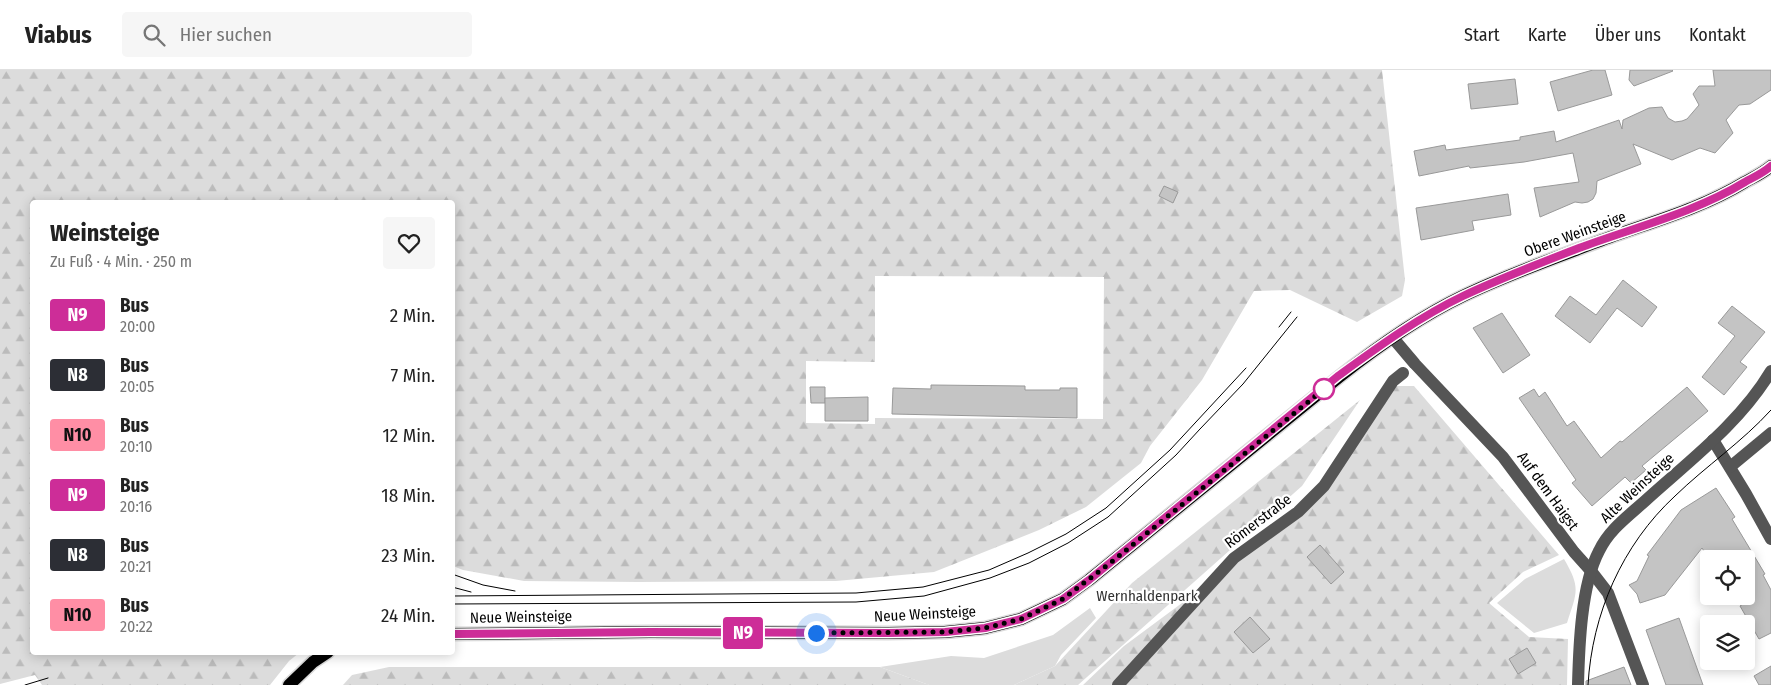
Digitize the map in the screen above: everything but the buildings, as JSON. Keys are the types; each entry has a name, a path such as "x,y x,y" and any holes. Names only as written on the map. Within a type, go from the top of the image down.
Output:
{"main road":[{"name":"Obere Weinsteige","path":"1393,338 1461,297 1503,278 1578,249 1698,207 1724,195 1771,166"},
{"name":"Neue Weinsteige","path":"455,634 945,632 985,628 1021,619 1063,599 1082,585 1338,376 1393,338"},
{"path":"289,685 313,662 324,655"}],"street":[{"name":"Auf dem Haigst","path":"1393,338 1503,457 1574,552 1608,593 1643,685"},
{"name":"Alte Weinsteige","path":"1578,685 1582,614 1591,571 1598,551 1611,531 1713,440 1756,393 1771,371"},
{"name":"Römerstraße","path":"1118,685 1234,558 1298,512 1324,486 1393,381 1403,373"},
{"path":"1730,467 1771,433"},
{"path":"1713,440 1771,540"}],"green space":[{"path":"0,70 1382,70 1405,280 1402,296 1357,322 1290,290 1254,291 1202,380 1150,446 1141,463 1086,507 1039,530 934,572 836,581 524,581 463,570 455,567 455,200 30,200 30,655 296,655 289,661 270,685 42,685 35,675 0,684","holes":["875,276 1104,277 1103,419 875,418 875,424 806,423 806,361 875,362"]},
{"path":"1393,386 1414,386 1559,555 1523,572 1489,603 1529,637 1568,639 1567,685 1083,685 1124,646 1306,511"},
{"name":"Wernhaldenpark","path":"1360,400 1302,486 1078,685 1014,685 1055,666 1132,583"},
{"path":"1564,559 1573,577 1576,590 1567,623 1534,633 1497,603 1525,579"},
{"path":"1090,608 1096,618 1061,655 1055,666 1014,685 929,685 880,667 951,656 984,658 1053,635"},
{"path":"389,667 880,667 929,685 343,685 352,675"}],"tram line":[{"path":"1279,327 1291,312"},
{"path":"455,604 856,602 924,596 990,578 1029,563 1068,543 1108,517 1176,455 1243,384 1297,317"},
{"path":"455,596 856,593 923,587 989,570 1066,534 1106,508 1170,450 1246,368"},
{"path":"1588,685 1596,632 1603,607 1613,582 1640,536 1656,515 1675,496 1748,433 1771,410"},
{"path":"455,575 483,585 515,591"},
{"path":"455,588 471,592"},
{"path":"25,685 48,678"}],"bus line":[{"name":"N9","path":"455,634 945,632 985,628 1021,619 1063,599 1190,499 1338,376 1425,318 1461,297 1503,278 1600,241 1698,207 1724,195 1771,166"}],"route":[{"path":"816,633 945,632 985,628 1021,619 1063,599 1190,499 1324,389"}]}
